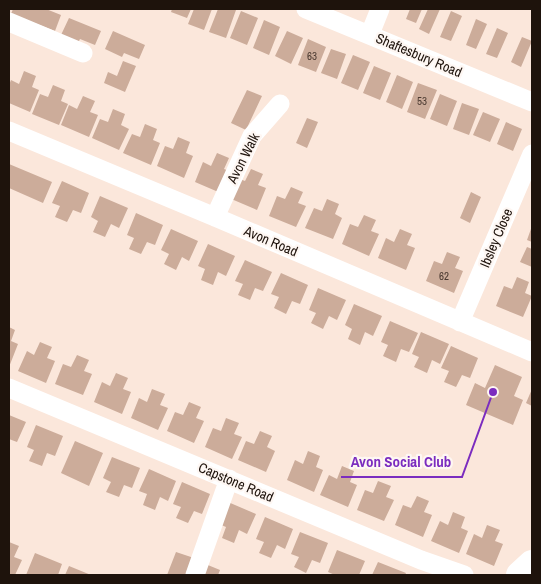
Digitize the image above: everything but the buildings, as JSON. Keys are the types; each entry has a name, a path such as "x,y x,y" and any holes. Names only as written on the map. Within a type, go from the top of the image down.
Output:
{"highway":[{"path":"520,575 532,564"}],"street":[{"name":"Shaftesbury Road","path":"306,9 532,102"},
{"path":"370,34 380,9"},
{"path":"9,22 82,53"},
{"name":"Avon Walk","path":"215,217 252,136 280,104"},
{"name":"Avon Road","path":"9,131 532,352"},
{"name":"Ibsley Close","path":"460,322 532,154"},
{"name":"Capstone Road","path":"9,388 229,479 424,567 464,575"},
{"path":"195,575 229,479"}],"place":[{"name":"Avon Social Club","path":"493,392"}]}
